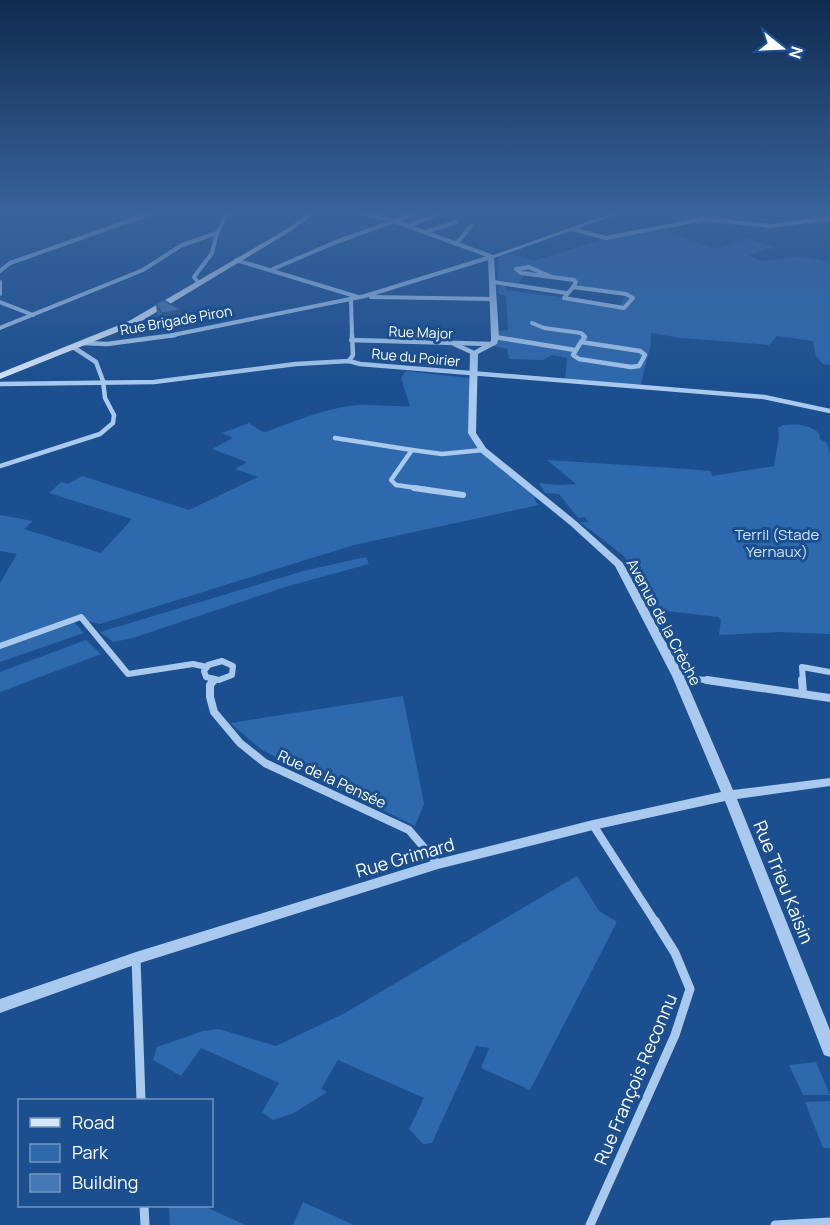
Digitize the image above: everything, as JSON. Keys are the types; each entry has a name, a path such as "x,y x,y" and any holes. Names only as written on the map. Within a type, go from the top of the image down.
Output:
{"main road":[{"path":"0,376 132,323 218,270"}],"street":[{"path":"0,328 142,270"},
{"path":"198,282 194,277 199,270"},
{"path":"277,270 358,297"},
{"name":"Rue Brigade Piron","path":"83,343 107,344 163,337 365,296 448,270"},
{"path":"451,343 474,353 493,341 493,270"},
{"path":"517,270 521,273 576,281 566,293 564,298 568,300 624,308 633,298 626,294 573,287"},
{"path":"536,270 552,277"},
{"path":"0,282 0,294"},
{"path":"494,282 566,293"},
{"path":"365,296 493,299"},
{"path":"349,361 353,355 351,298"},
{"path":"0,302 33,315"},
{"path":"532,323 544,328 581,333 585,337 581,342 575,350 573,355 579,359 631,367 639,366 645,355 640,351 581,342"},
{"name":"Rue Major","path":"351,340 451,343 493,341 575,350"},
{"path":"0,466 93,437 105,431 115,419 105,398 103,381 96,362 73,347"},
{"name":"Avenue de la Crèche","path":"474,353 472,433 483,450 573,523 619,565 678,676 729,795"},
{"name":"Rue du Poirier","path":"0,384 175,380 287,365 349,361 360,364 472,374 764,397 830,411"},
{"path":"335,438 442,454 483,450"},
{"path":"412,450 391,482 463,495"},
{"path":"0,646 81,617 128,674 193,664 207,667 222,661 233,666 232,675 224,680 214,680 205,674 207,667"},
{"path":"803,694 802,667 830,672"},
{"path":"678,676 830,698"},
{"name":"Rue de la Pensée","path":"214,680 210,685 210,697 214,712 248,749 265,763 409,830 438,864"},
{"name":"Rue Grimard","path":"0,1006 136,958 438,864 592,825 729,795 830,782"},
{"name":"Rue Trieu Kaisin","path":"729,795 830,1050"},
{"name":"Rue François Reconnu","path":"590,1225 675,1035 690,989 675,953 592,825"},
{"path":"136,958 141,1099"},
{"path":"144,1207 145,1225"},
{"path":"775,1225 830,1222"}],"green space":[{"path":"498,270 830,270 830,365 823,364 816,356 813,341 777,336 769,345 681,338 651,333 651,343 641,384 565,380 567,358 552,355 543,360 509,359 507,349 493,346 498,339 499,331 508,330 506,296 497,293 501,285 506,286 506,290 620,305 626,294 579,286 579,283 574,280 526,274 518,283 498,280"},
{"path":"406,371 469,378 470,418 476,443 536,498 534,499 539,505 354,545 100,624 77,619 75,623 84,633 0,662 0,583 17,554 0,551 0,515 33,521 24,529 101,553 132,519 49,493 61,482 68,484 82,476 189,510 258,477 235,469 247,462 212,449 233,438 222,433 249,423 266,432 345,407 410,406 401,378"},
{"name":"Terril (Stade Yernaux)","path":"783,425 802,425 815,430 819,433 820,439 827,443 830,455 830,634 780,632 719,635 721,620 718,617 657,610 624,556 580,522 588,522 585,517 578,518 559,494 545,493 539,483 576,484 547,460 711,471 712,476 774,466 779,436 778,428"},
{"path":"366,557 369,564 285,587 133,638 113,642 100,632 307,570"},
{"path":"86,640 101,654 0,692 0,672"},
{"path":"403,696 424,804 415,826 262,750 230,723"},
{"path":"577,876 599,911 617,922 530,1090 481,1068 489,1048 476,1046 432,1143 423,1144 409,1129 424,1098 338,1060 321,1089 327,1092 294,1113 273,1120 262,1112 279,1083 201,1048 181,1076 153,1060 157,1047 203,1031 219,1029 276,1046 345,1013"},
{"path":"816,1062 830,1095 803,1095 789,1065"},
{"path":"830,1101 830,1148 823,1148 805,1102"},
{"path":"303,1202 354,1225 293,1225"},
{"path":"169,1207 206,1207 245,1225 170,1225"}],"building":[{"path":"163,300 181,310 162,313 156,304"}]}
